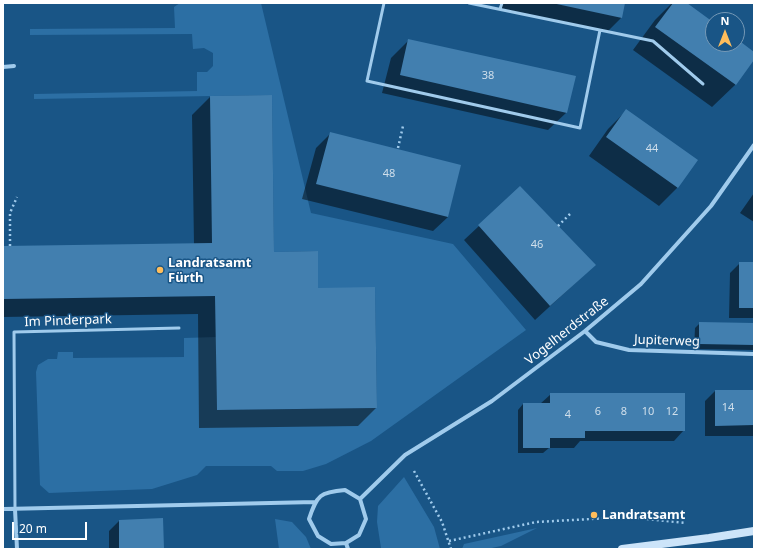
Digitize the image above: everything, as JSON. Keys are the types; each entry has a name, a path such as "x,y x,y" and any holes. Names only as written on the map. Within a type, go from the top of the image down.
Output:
{"street":[{"path":"3,67 14,66"},
{"name":"Vogelherdstraße","path":"360,499 405,455 492,400 585,331 641,284 711,206 754,145"},
{"name":"Jupiterweg","path":"585,331 596,342 629,350 754,354"},
{"path":"345,490 360,499 366,519 359,535 346,543 330,544 318,536 309,519 315,502 327,491 345,490"},
{"path":"4,509 315,502"},
{"name":"Im Pinderpark","path":"16,509 17,549"},
{"path":"622,549 754,531"},
{"path":"346,543 348,549"}],"lane":[{"path":"384,3 367,81 580,128 600,30"},
{"path":"470,3 653,41 703,84"},
{"path":"500,10 502,3"},
{"name":"Im Pinderpark","path":"16,509 14,332 179,328"}],"path":[{"path":"398,148 403,126"},
{"path":"10,246 10,213 16,197"},
{"path":"558,226 570,214"},
{"path":"414,471 442,522 451,549"},
{"path":"449,541 536,522 628,517 689,523"}],"shaded area":[{"path":"180,3 261,3 311,213 453,244 526,330 371,441 326,464 303,471 277,471 271,466 206,466 197,475 152,489 49,493 40,485 36,372 38,365 48,359 57,359 58,352 73,352 73,358 184,357 184,338 216,337 217,410 377,408 375,288 318,288 317,251 274,252 272,95 34,99 34,94 197,91 197,72 207,72 213,66 213,53 204,48 193,49 192,34 30,35 30,29 175,28 174,7"},
{"path":"404,477 434,527 440,549 381,548 377,522 378,506"},
{"path":"275,519 292,522 306,537 311,549 279,549"},
{"path":"537,528 501,546 487,549 462,549 464,544"}],"building":[{"path":"552,3 625,3 622,18"},
{"path":"673,3 687,3 705,16 705,52 745,52 745,45 754,52 754,60 736,85 655,27"},
{"path":"408,39 576,76 567,113 400,75"},
{"name":"Landratsamt Fürth","path":"272,95 274,252 318,251 318,288 375,287 377,408 217,410 215,296 3,299 3,246 212,243 210,96"},
{"path":"626,109 698,160 678,188 606,137"},
{"path":"330,132 461,165 448,217 316,184"},
{"path":"520,186 596,265 550,306 478,225"},
{"path":"739,262 754,262 754,308 739,308"},
{"path":"699,322 754,323 754,345 699,344"},
{"path":"715,390 754,390 754,425 715,426"},
{"path":"550,393 685,393 685,431 585,431 585,438 550,438 550,448 523,448 523,403 550,403"},
{"path":"163,518 164,549 119,549 119,520"}],"place":[{"name":"Landratsamt Fürth","path":"160,270"},
{"name":"Landratsamt","path":"594,515"}]}
